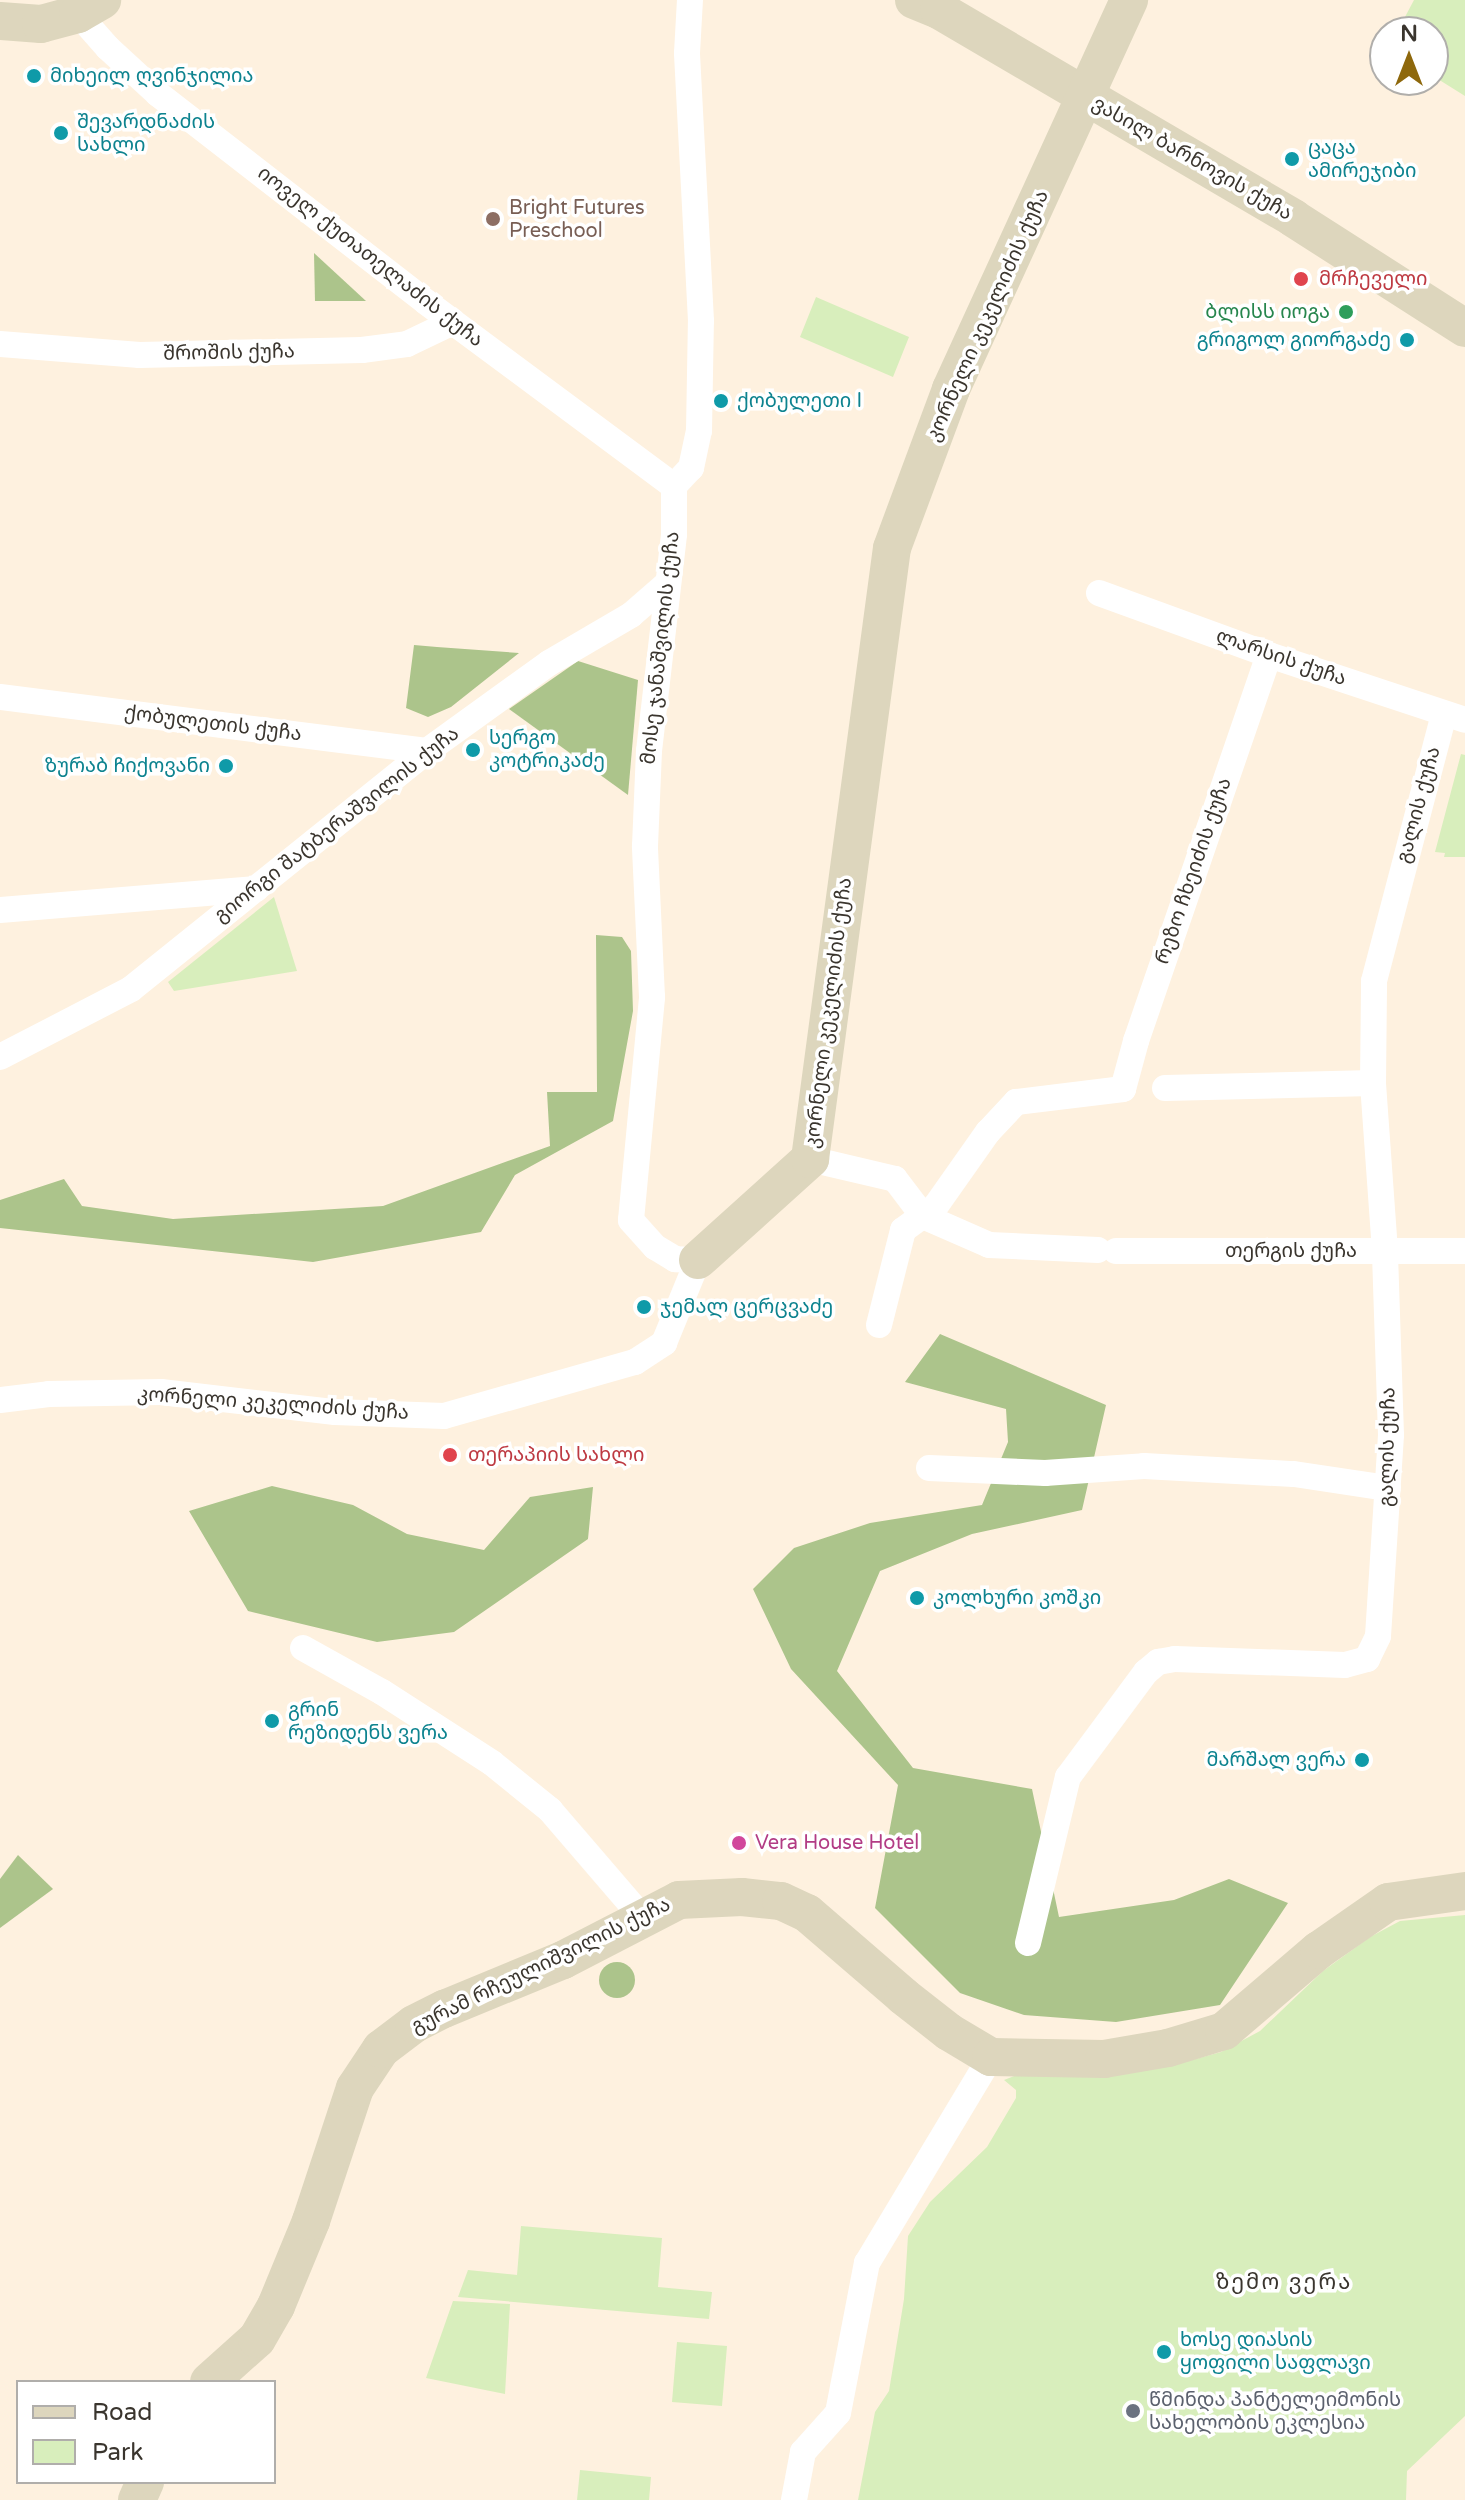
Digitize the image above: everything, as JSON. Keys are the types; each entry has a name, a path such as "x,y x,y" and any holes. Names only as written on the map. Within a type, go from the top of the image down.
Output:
{"street":[{"path":"674,486 691,468 699,431 701,321 687,53 690,0"},
{"name":"ვასილ ბარნოვის ქუჩა","path":"914,0 939,10 1293,218 1465,328"},
{"name":"კორნელი კეკელიძის ქუჩა","path":"0,1400 49,1394 161,1392 335,1412 444,1416 635,1362 664,1343 698,1260 810,1159 892,548 951,389 1129,0"},
{"path":"0,21 41,24 90,7"},
{"name":"იოველ ქუთათელაძის ქუჩა","path":"90,7 108,48 158,94 453,322 674,486"},
{"name":"შროშის ქუჩა","path":"0,344 140,355 352,350 407,344 453,322"},
{"name":"მოსე ჯანაშვილის ქუჩა","path":"674,486 674,534 649,751 645,846 652,997 631,1220 655,1247 675,1259 698,1260"},
{"name":"გიორგი შატბერაშვილის ქუჩა","path":"0,1057 131,989 427,751 549,663 631,615 668,583"},
{"name":"ლარსის ქუჩა","path":"1099,593 1269,655 1454,717"},
{"name":"რეზო ჩხეიძის ქუჩა","path":"923,1216 935,1207 988,1132 1016,1102 1123,1089 1136,1041 1269,655"},
{"name":"ქობულეთის ქუჩა","path":"0,697 427,751"},
{"name":"გალის ქუჩა","path":"1028,1943 1068,1777 1146,1672 1158,1662 1175,1659 1345,1665 1367,1659 1378,1636 1391,1435 1385,1251 1373,1083 1374,981 1454,717"},
{"path":"0,910 257,889"},
{"path":"1165,1088 1373,1083"},
{"name":"თერგის ქუჩა","path":"810,1159 895,1179 923,1216 989,1245 1107,1251 1465,1251"},
{"path":"879,1325 903,1230 923,1216"},
{"path":"929,1468 1045,1473 1144,1466 1294,1474 1388,1488"},
{"path":"303,1648 405,1707 492,1763 539,1800 643,1918"},
{"name":"გურამ რჩეულიშვილის ქუჩა","path":"211,2380 257,2339 276,2306 311,2221 355,2088 381,2049 414,2024 563,1960 679,1900 742,1897 781,1901 807,1913 903,1996 949,2032 991,2057 1104,2059 1168,2048 1224,2031 1319,1950 1388,1902 1465,1891"},
{"path":"794,2500 803,2452 838,2413 867,2263 991,2057"}],"green space":[{"path":"1414,0 1465,0 1465,96 1449,86 1449,16 1406,16"},
{"path":"314,253 366,301 315,301"},
{"path":"816,297 909,337 893,377 800,337"},
{"path":"414,645 519,653 451,707 428,717 406,708"},
{"path":"578,661 638,680 628,795 509,709"},
{"path":"1461,754 1465,755 1465,857 1444,857 1445,853 1435,852"},
{"path":"274,897 297,971 174,991 168,982"},
{"path":"596,935 622,937 631,951 633,1011 613,1121 515,1175 481,1232 313,1262 0,1228 0,1200 64,1179 82,1206 173,1219 383,1206 550,1146 547,1092 597,1092"},
{"path":"940,1334 1106,1405 1082,1510 972,1534 880,1571 837,1671 913,1768 1032,1789 1059,1917 1174,1900 1229,1879 1288,1903 1220,2005 1116,2022 1024,2015 960,1993 875,1908 898,1785 791,1669 753,1589 794,1548 870,1523 982,1505 1008,1442 1006,1409 905,1382"},
{"path":"272,1486 353,1505 407,1534 484,1550 530,1497 593,1487 588,1539 454,1632 377,1642 248,1611 189,1511"},
{"path":"18,1855 53,1889 0,1928 0,1879"},
{"path":"1465,1915 1465,2416 1407,2471 1406,2500 858,2500 875,2412 889,2391 904,2299 908,2236 930,2202 987,2147 1016,2098 1016,2090 1004,2080 1019,2074 1170,2066 1221,2052 1260,2031 1323,1971 1370,1937 1400,1921"},
{"path":"617,1962 629,1968 635,1980 629,1992 617,1998 605,1992 599,1980 605,1968"},
{"path":"521,2226 662,2238 658,2287 712,2292 709,2319 458,2297 468,2270 517,2275"},
{"path":"453,2301 510,2304 505,2394 426,2378"},
{"path":"677,2342 727,2346 722,2406 672,2402"},
{"path":"580,2470 651,2477 649,2500 577,2500"}],"place":[{"name":"მიხეილ ღვინჯილია","path":"34,76"},
{"name":"შევარდნაძის სახლი","path":"61,133"},
{"name":"ცაცა ამირეჯიბი","path":"1292,159"},
{"name":"Bright Futures Preschool","path":"493,219"},
{"name":"მრჩეველი","path":"1301,279"},
{"name":"ბლისს იოგა","path":"1346,312"},
{"name":"გრიგოლ გიორგაძე","path":"1407,340"},
{"name":"ქობულეთი I","path":"721,401"},
{"name":"სერგო კოტრიკაძე","path":"473,750"},
{"name":"ზურაბ ჩიქოვანი","path":"226,766"},
{"name":"ჯემალ ცერცვაძე","path":"644,1307"},
{"name":"თერაპიის სახლი","path":"450,1455"},
{"name":"კოლხური კოშკი","path":"917,1598"},
{"name":"გრინ რეზიდენს ვერა","path":"272,1721"},
{"name":"მარშალ ვერა","path":"1362,1760"},
{"name":"Vera House Hotel","path":"739,1843"},
{"name":"ხოსე დიასის ყოფილი საფლავი","path":"1164,2352"},
{"name":"წმინდა პანტელეიმონის სახელობის ეკლესია","path":"1133,2411"}],"district":[{"name":"ზემო ვერა","path":"1284,2283"}]}
